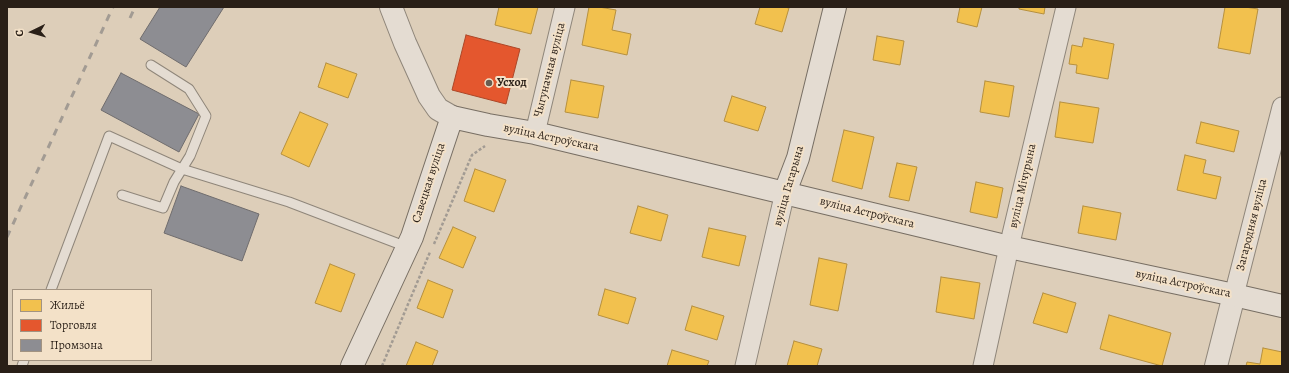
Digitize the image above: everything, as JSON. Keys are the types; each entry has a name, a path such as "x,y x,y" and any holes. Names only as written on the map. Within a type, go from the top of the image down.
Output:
{"main road":[{"path":"391,7 405,43 429,96 438,109 452,117"},
{"name":"вуліца Гагарына","path":"785,192 798,158 835,7"},
{"name":"вуліца Астроўскага","path":"452,117 535,133 1009,247 1282,306"},
{"name":"Савецкая вуліца","path":"352,366 412,237 452,117"},
{"name":"Загародняя вуліца","path":"1216,366 1234,295"}],"street":[{"name":"Чыгуначная вуліца","path":"535,133 565,7"},
{"name":"вуліца Мічурына","path":"983,366 1009,247 1066,7"},
{"name":"Загародняя вуліца","path":"1234,295 1282,107"},
{"name":"вуліца Гагарына","path":"744,366 785,192"}],"lane":[{"path":"122,195 163,208 174,182 190,156 206,116 189,89 151,65"},
{"path":"51,289 109,136 182,168 289,202 407,247"}],"path":[{"path":"382,366 472,155 487,145"}],"building: Жильё":[{"path":"499,7 538,7 531,34 495,25"},
{"path":"589,7 616,10 612,30 631,34 627,55 582,45"},
{"path":"760,7 789,8 782,32 755,24"},
{"path":"960,7 982,7 977,27 957,22"},
{"path":"1019,7 1045,7 1044,14 1019,9"},
{"path":"1225,7 1245,7 1258,9 1250,54 1218,48"},
{"path":"877,36 904,41 900,65 873,60"},
{"path":"1084,38 1114,44 1108,79 1076,73 1077,65 1069,64 1072,45 1082,47"},
{"path":"326,63 357,74 348,98 318,87"},
{"path":"571,80 604,86 598,118 565,112"},
{"path":"985,81 1014,86 1009,117 980,112"},
{"path":"732,96 766,107 758,131 724,121"},
{"path":"1060,102 1099,108 1093,143 1055,137"},
{"path":"300,112 328,124 309,167 281,154"},
{"path":"1201,122 1239,131 1234,152 1196,143"},
{"path":"844,130 874,137 862,189 832,181"},
{"path":"1185,155 1206,160 1203,173 1221,177 1216,199 1177,190"},
{"path":"897,163 917,167 909,201 889,197"},
{"path":"475,169 506,180 494,212 464,201"},
{"path":"976,182 1003,188 997,218 970,212"},
{"path":"638,206 668,215 661,241 630,233"},
{"path":"1083,206 1121,213 1116,240 1078,233"},
{"path":"453,227 476,237 463,268 439,258"},
{"path":"709,228 746,236 739,266 702,257"},
{"path":"819,258 847,264 838,311 810,305"},
{"path":"330,264 355,274 341,312 315,303"},
{"path":"941,277 980,283 974,319 936,312"},
{"path":"428,280 453,290 443,318 417,308"},
{"path":"605,289 636,298 628,324 598,315"},
{"path":"1043,293 1076,303 1067,333 1033,323"},
{"path":"692,306 724,316 717,340 685,330"},
{"path":"1109,315 1171,333 1162,366 1100,349"},
{"path":"794,341 822,349 817,366 787,366"},
{"path":"416,342 438,351 432,366 406,366"},
{"path":"1263,348 1282,352 1282,366 1246,366 1247,362 1260,364"},
{"path":"672,350 709,361 707,366 667,366"}],"building: Торговля":[{"path":"466,35 520,49 506,104 452,90"}],"building: Промзона":[{"path":"160,7 224,7 186,67 140,39"},
{"path":"121,73 199,114 179,152 101,110"},
{"path":"181,186 259,214 242,261 164,233"}],"railway":[{"path":"7,237 113,7"},
{"path":"130,18 135,7"}],"place":[{"name":"Усход","path":"489,83"}]}
